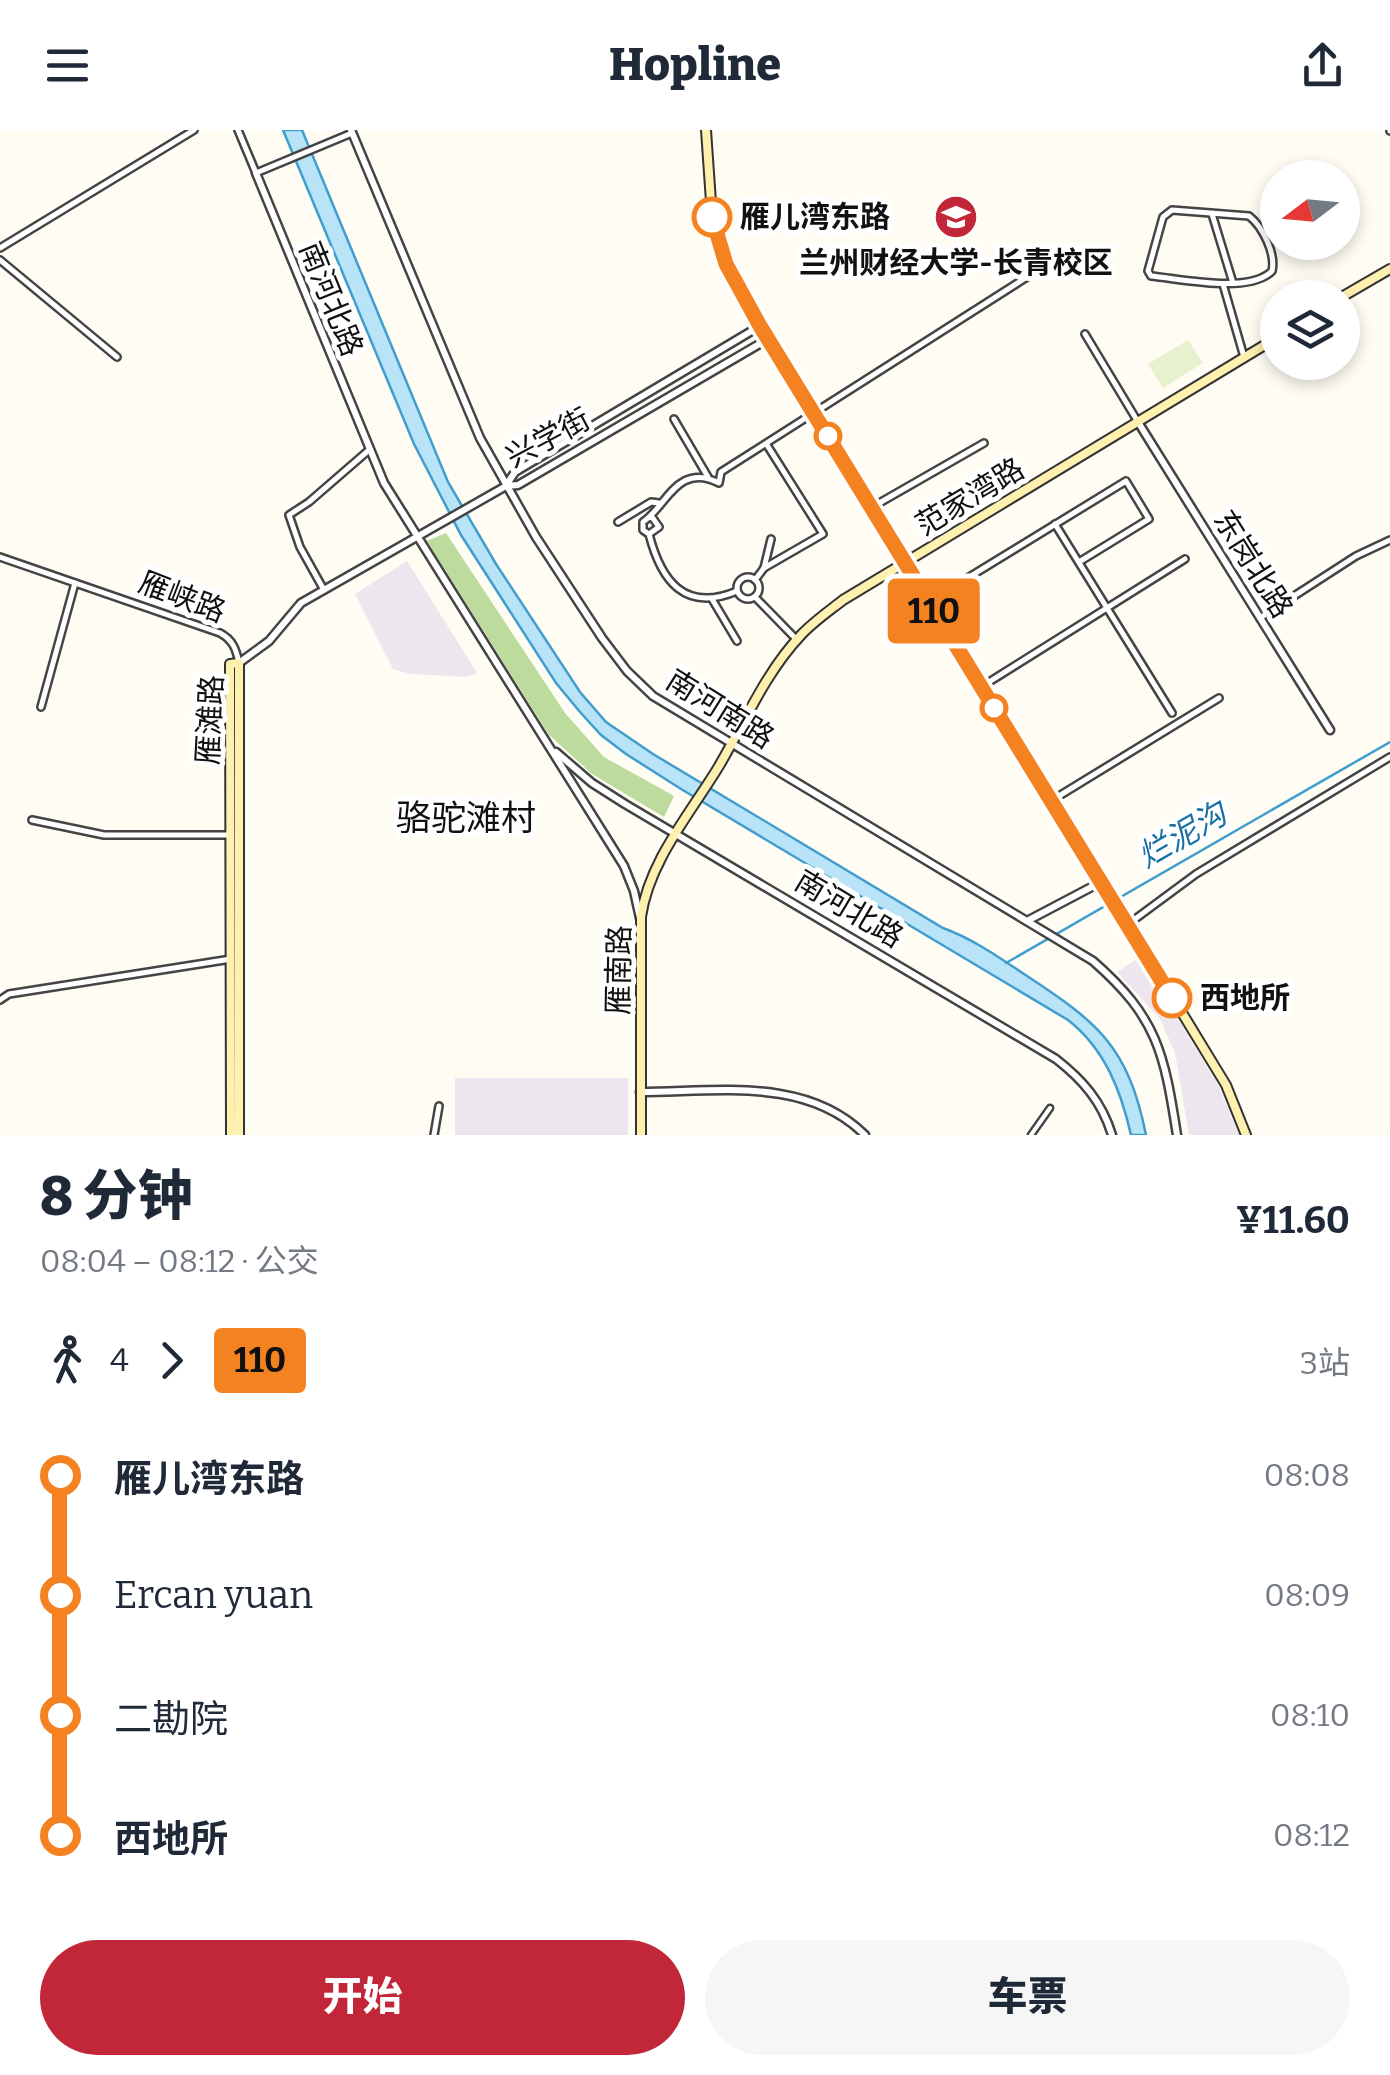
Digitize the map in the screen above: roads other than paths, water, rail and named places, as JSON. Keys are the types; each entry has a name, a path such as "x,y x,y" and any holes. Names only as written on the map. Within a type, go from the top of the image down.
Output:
{"main road":[{"path":"706,130 717,242 760,326 1226,1086 1246,1135"},
{"path":"1360,286 1390,269"},
{"name":"范家湾路","path":"720,765 764,683 797,640 843,600 1260,348"},
{"name":"雁滩路","path":"239,662 235,1135 230,664 239,662"},
{"name":"雁南路","path":"642,1135 641,924 650,878 720,765"}],"street":[{"path":"0,248 194,130"},
{"name":"南河北路","path":"238,130 369,450 416,538 624,866 638,902 641,924"},
{"path":"256,173 352,132"},
{"name":"南河南路","path":"352,132 480,438 583,609 627,672 652,696 1093,962 1140,1008 1166,1068 1178,1135"},
{"path":"1172,210 1212,213 1254,219 1273,257 1274,266 1266,277 1223,284 1151,276 1148,272 1165,214 1172,210"},
{"path":"1212,213 1233,283"},
{"path":"0,260 117,357"},
{"path":"674,420 708,477 719,482 721,472 1038,270"},
{"path":"1223,284 1244,358"},
{"name":"兴学街","path":"506,486 515,472 760,326"},
{"path":"1086,334 1138,422"},
{"name":"兴学街","path":"506,486 518,485 768,339"},
{"name":"东岗北路","path":"1138,422 1330,730"},
{"path":"872,508 984,443"},
{"path":"755,580 764,568 824,534 767,445"},
{"path":"324,590 300,548 288,515 309,502 369,450"},
{"path":"652,517 659,527 655,534 643,530 642,524 652,517 659,503 678,484 708,477"},
{"path":"929,602 1126,481 1149,519 1079,562"},
{"name":"雁峡路","path":"0,557 220,633 229,638 239,662 269,641 301,603 506,486"},
{"path":"618,522 651,502 659,503"},
{"path":"1055,524 1172,713"},
{"path":"650,534 656,561 670,585 687,594 712,599 738,592"},
{"path":"764,568 771,538"},
{"path":"1260,618 1356,556 1390,540"},
{"path":"981,687 1185,559"},
{"path":"738,592 741,580 755,580"},
{"path":"755,580 755,597"},
{"path":"40,707 75,583"},
{"path":"738,592 743,598 755,597"},
{"path":"755,597 797,640"},
{"path":"712,599 737,641"},
{"path":"1051,800 1220,698"},
{"name":"南河北路","path":"544,738 592,783 1056,1059 1095,1098 1112,1135"},
{"path":"1127,925 1196,874 1390,757"},
{"path":"32,820 104,835 230,835"},
{"path":"1028,923 1102,884"},
{"path":"0,1000 9,994 231,959"},
{"path":"640,1092 770,1091 820,1104 865,1135"},
{"path":"434,1135 439,1106"},
{"path":"1031,1135 1050,1108"}],"water":[{"path":"283,130 302,130 448,482 580,692 606,722 653,754 943,928 985,948 1071,1007 1090,1022 1119,1057 1139,1104 1146,1135 1131,1135 1110,1072 1092,1044 1068,1020 681,789 601,735 580,712 556,683 461,535 414,444"}],"waterway":[{"name":"烂泥沟","path":"1006,963 1390,742"}],"place":[{"name":"雁儿湾东路","path":"712,217"},
{"name":"兰州财经大学-长青校区","path":"956,217"},
{"name":"西地所","path":"1172,998"}],"district":[{"name":"骆驼滩村","path":"466,818"}]}
